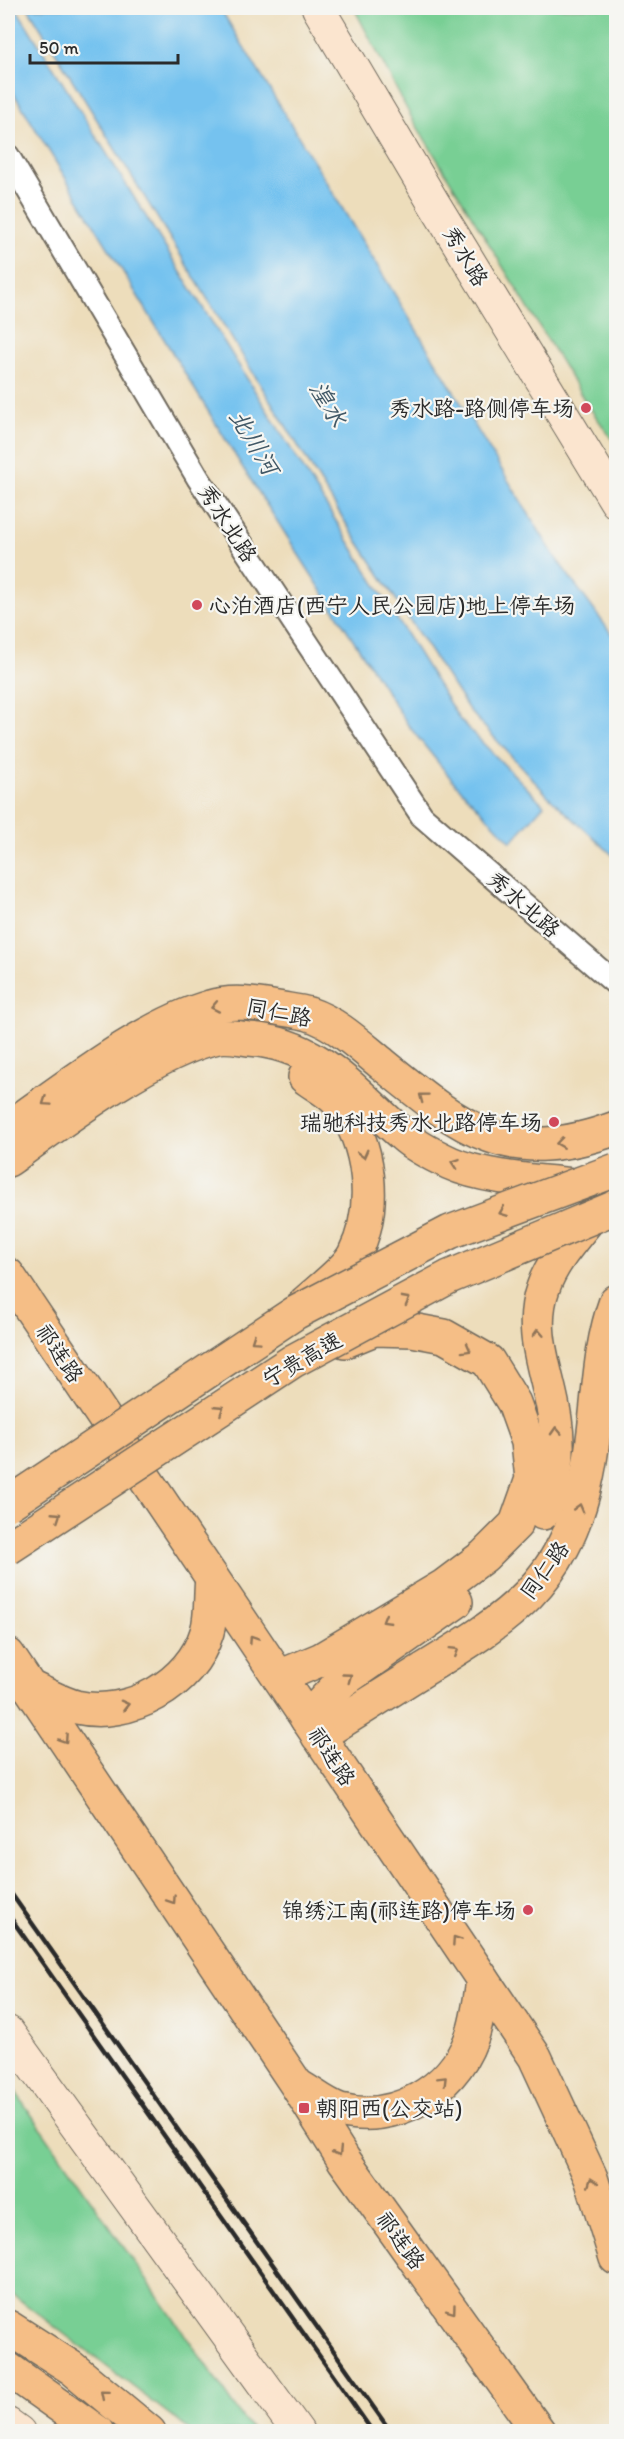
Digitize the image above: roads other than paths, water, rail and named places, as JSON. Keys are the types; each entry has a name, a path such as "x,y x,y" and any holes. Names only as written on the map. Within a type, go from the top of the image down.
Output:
{"main road":[{"name":"同仁路","path":"8,1128 165,1024 211,1006 252,1003 309,1014 342,1031 420,1095 459,1122 490,1138 521,1145 558,1144 616,1128"},
{"path":"8,1160 136,1074 179,1052 219,1037 264,1040 302,1052 345,1094 404,1137 451,1163 508,1177 574,1185"},
{"path":"8,1186 156,1082 192,1063 220,1058 261,1058 345,1094 368,1176 367,1218 354,1256 295,1313"},
{"name":"宁贵高速","path":"8,1502 56,1473 295,1313 450,1232 616,1170"},
{"path":"313,1727 341,1682 489,1579 513,1559 536,1529 550,1496 557,1458 555,1419 539,1353 537,1323 543,1288 557,1260 604,1211"},
{"name":"宁贵高速","path":"8,1548 293,1361 449,1277 604,1211"},
{"name":"祁连路","path":"8,1275 535,2057 591,2178 616,2258"},
{"name":"同仁路","path":"313,1727 405,1682 505,1618 536,1588 558,1556 576,1521 594,1442 605,1332 616,1301"},
{"path":"279,1677 322,1659 444,1586 484,1556 516,1524 532,1479 528,1442 514,1403 488,1361 444,1336 412,1330 374,1329 293,1361"},
{"path":"29,1687 76,1707 111,1709 143,1701 172,1683 194,1660 207,1632 212,1578"},
{"name":"祁连路","path":"8,1655 296,2084 344,2160 539,2432"},
{"path":"296,2084 339,2110 376,2113 408,2106 432,2091 460,2059 471,2040 483,1980"},
{"path":"8,2327 72,2368 149,2432"},
{"path":"8,2369 97,2432"}],"street":[{"name":"秀水路","path":"325,10 433,202 616,502"},
{"name":"秀水北路","path":"8,156 198,478 422,816 616,984"},
{"path":"8,2032 298,2432"},
{"path":"8,2424 19,2432"}],"water":[{"name":"北川河","path":"8,8 16,8 460,720 544,805 511,842 453,781 408,725 243,468 8,84"},
{"name":"湟水","path":"28,8 220,8 555,557 616,640 616,858 548,796 469,710 347,525"}],"railway":[{"path":"8,1889 391,2432"},
{"path":"8,1914 373,2432"}],"place":[{"name":"秀水路-路侧停车场","path":"586,408"},
{"name":"心泊酒店(西宁人民公园店)地上停车场","path":"197,605"},
{"name":"瑞驰科技秀水北路停车场","path":"554,1122"},
{"name":"锦绣江南(祁连路)停车场","path":"528,1910"},
{"name":"朝阳西(公交站)","path":"304,2108"}]}
